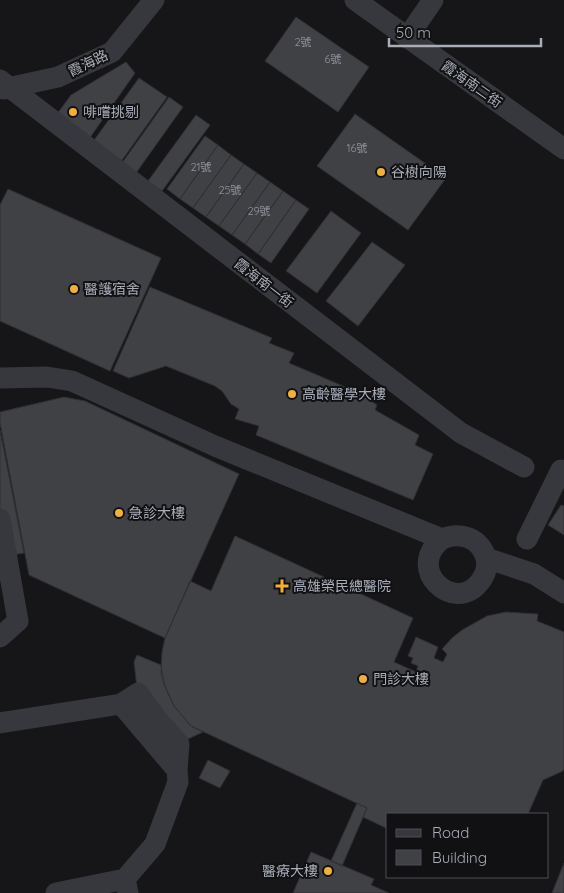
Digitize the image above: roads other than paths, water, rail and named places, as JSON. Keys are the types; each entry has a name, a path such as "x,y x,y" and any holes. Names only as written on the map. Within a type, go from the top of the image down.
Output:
{"street":[{"name":"霞海路","path":"4,86 58,77 112,52 154,0"},
{"name":"霞海南二街","path":"355,0 564,149"},
{"path":"407,38 433,0"},
{"name":"霞海南一街","path":"4,86 461,433 524,467"},
{"path":"0,378 47,377 72,381 215,446 442,540"},
{"path":"527,539 561,470 564,472"},
{"path":"0,519 18,621 0,637"},
{"path":"458,535 471,538 482,548 486,558 486,570 477,586 459,594 449,592 434,582 428,565 432,551 442,540 458,535"},
{"path":"486,558 534,574 564,593"},
{"path":"0,723 120,704 177,770 178,782 155,844 126,886 56,893"}],"place":[{"name":"啡嚐挑剔","path":"73,112"},
{"name":"谷樹向陽","path":"381,172"},
{"name":"醫護宿舍","path":"74,289"},
{"name":"高齡醫學大樓","path":"292,394"},
{"name":"急診大樓","path":"119,513"},
{"name":"高雄榮民總醫院","path":"282,586"},
{"name":"門診大樓","path":"363,679"},
{"name":"醫療大樓","path":"328,871"}]}
